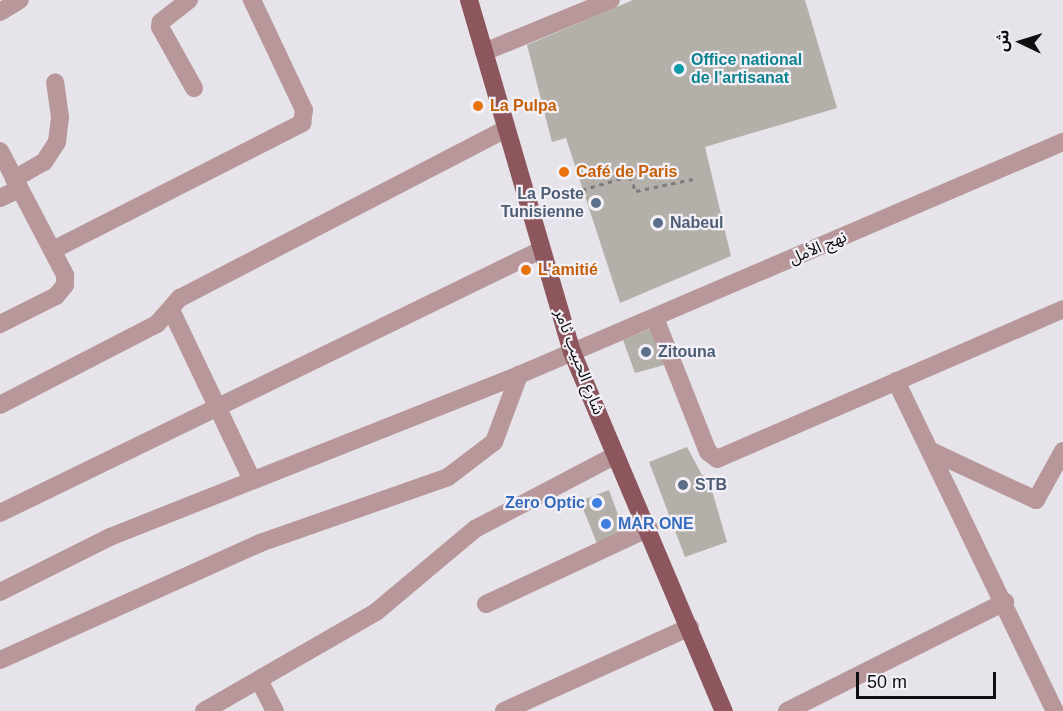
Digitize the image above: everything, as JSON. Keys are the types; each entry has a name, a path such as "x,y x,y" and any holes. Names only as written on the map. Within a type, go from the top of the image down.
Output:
{"main road":[{"name":"شارع الحبيب ثامر","path":"469,0 572,352 649,528 724,711"}],"street":[{"path":"0,12 20,0"},
{"path":"189,0 161,22 160,27 194,88"},
{"path":"53,250 302,123 304,110 252,0"},
{"path":"484,52 611,0"},
{"path":"0,198 44,162 57,142 60,117 55,82"},
{"path":"0,405 157,324 180,298 506,129"},
{"name":"نهج الأمل","path":"0,592 110,537 519,375 1063,142"},
{"path":"0,151 65,275 62,292 0,324"},
{"path":"0,513 541,250"},
{"path":"655,318 712,458 724,458 1063,309"},
{"path":"171,310 252,480"},
{"path":"0,660 260,543 448,477 494,442 519,375"},
{"path":"896,381 1005,602 1055,711"},
{"path":"931,451 1036,500 1063,451"},
{"path":"204,711 376,612 475,529 616,455"},
{"path":"486,604 649,528"},
{"path":"787,711 1005,602"},
{"path":"504,711 690,627"},
{"path":"259,680 275,711"}],"path":[{"path":"582,190 629,176 636,191 693,178"}],"building":[{"name":"Office national de l'artisanat","path":"633,0 805,0 837,108 705,147 731,256 620,303 566,138 552,142 527,45"},
{"name":"Zitouna","path":"655,327 668,364 635,373 623,340"},
{"path":"687,447 702,475 708,477 727,542 685,557 649,462"},
{"name":"MAR ONE","path":"609,490 625,534 598,546 580,501"}],"place":[{"name":"Office national de l'artisanat","path":"679,69"},
{"name":"La Pulpa","path":"478,106"},
{"name":"Café de Paris","path":"564,172"},
{"name":"La Poste Tunisienne","path":"596,203"},
{"name":"Nabeul","path":"658,223"},
{"name":"L'amitié","path":"526,270"},
{"name":"Zitouna","path":"646,352"},
{"name":"STB","path":"683,485"},
{"name":"Zero Optic","path":"597,503"},
{"name":"MAR ONE","path":"606,524"}]}
